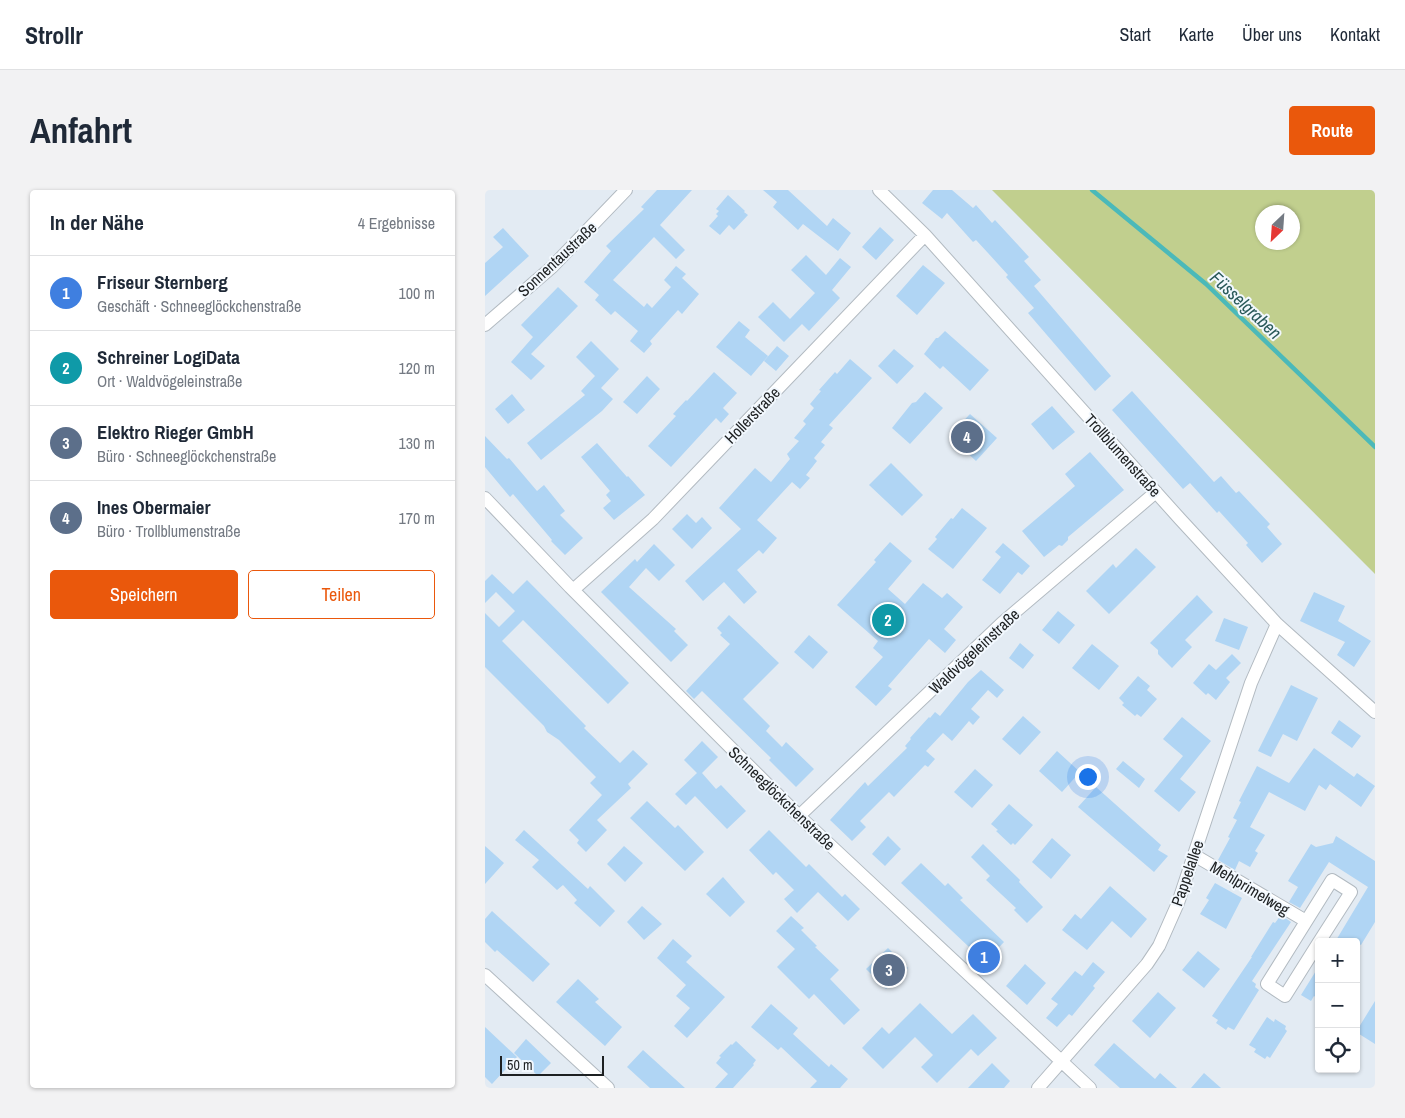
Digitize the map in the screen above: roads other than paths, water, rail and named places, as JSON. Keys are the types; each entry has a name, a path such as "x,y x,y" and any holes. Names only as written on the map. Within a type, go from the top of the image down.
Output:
{"street":[{"name":"Sonnentaustraße","path":"485,324 552,267 626,190"},
{"name":"Trollblumenstraße","path":"879,190 925,234 1277,624 1375,712"},
{"name":"Hollerstraße","path":"573,590 653,518 925,234"},
{"name":"Waldvögeleinstraße","path":"799,816 1002,623 1156,492"},
{"name":"Schneeglöckchenstraße","path":"485,498 573,590 799,816 1090,1088"},
{"name":"Pappelallee","path":"1039,1088 1147,964 1159,946 1178,903 1251,683 1277,624"},
{"name":"Mehlprimelweg","path":"1194,855 1306,921"},
{"name":"Mehlprimelweg","path":"1315,948 1285,996 1267,984 1332,880 1351,892 1322,938"},
{"path":"485,975 608,1088"}],"waterway":[{"name":"Füsselgraben","path":"1092,190 1206,284 1375,447"}],"place":[{"name":"Ines Obermaier","path":"967,437"},
{"name":"Schreiner LogiData","path":"888,620"},
{"name":"Friseur Sternberg","path":"984,957"},
{"name":"Elektro Rieger GmbH","path":"889,970"}]}
